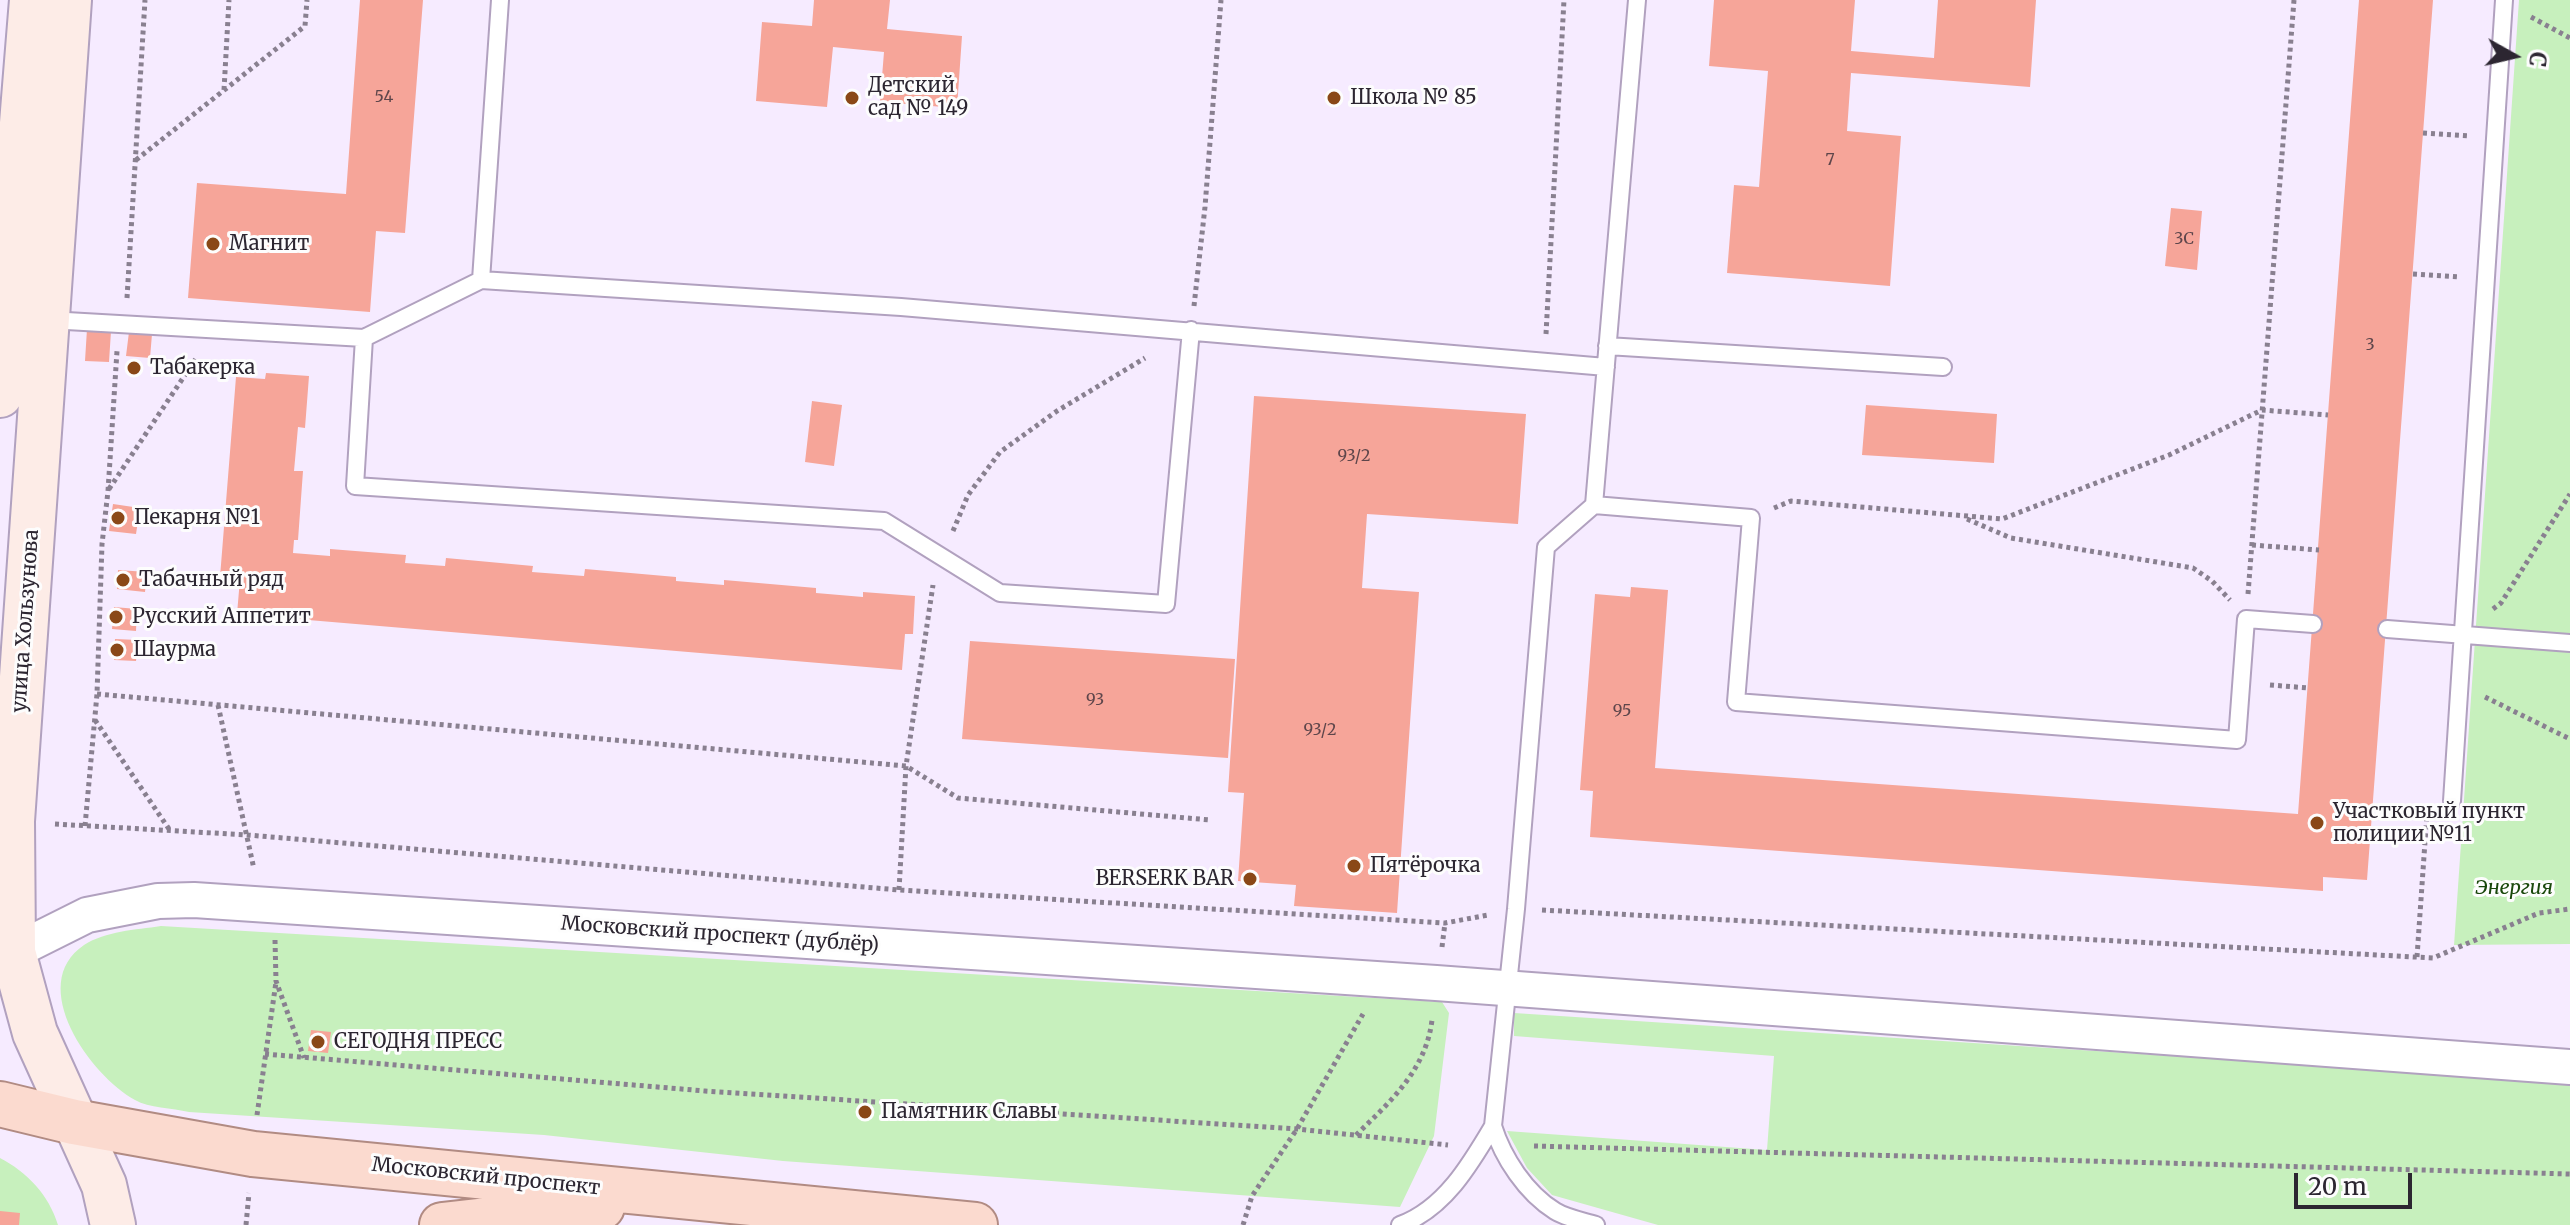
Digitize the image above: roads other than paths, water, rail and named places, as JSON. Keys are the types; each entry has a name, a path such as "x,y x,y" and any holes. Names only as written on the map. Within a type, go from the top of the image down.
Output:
{"main road":[{"path":"0,395 32,0"},
{"name":"улица Хользунова","path":"69,0 12,821 13,952 35,1033 104,1185 113,1225"},
{"name":"Московский проспект","path":"0,1104 74,1122 253,1154 975,1225"},
{"path":"442,1225 688,1198"}],"street":[{"name":"Московский проспект (дублёр)","path":"13,952 87,915 127,905 158,901 261,904 1436,983 2570,1067"}],"lane":[{"path":"481,280 500,0"},
{"path":"1596,1225 1556,1212 1530,1191 1499,1145 1493,1126 1516,909 1546,547 1594,505 1637,0"},
{"path":"2452,801 2504,1"},
{"path":"47,320 364,338 481,280 901,307 1606,367"},
{"path":"364,338 355,486 884,521 1000,593 1166,604 1191,330"},
{"path":"1607,346 1943,367"},
{"path":"1594,505 1751,518 1736,702 2237,740 2246,619 2313,624"},
{"path":"2387,629 2570,643"},
{"path":"1400,1225 1414,1220 1445,1196 1493,1126"}],"place":[{"name":"Детский сад № 149","path":"852,98"},
{"name":"Школа № 85","path":"1334,98"},
{"name":"Магнит","path":"213,244"},
{"name":"Табакерка","path":"134,368"},
{"name":"Пекарня №1","path":"118,518"},
{"name":"Табачный ряд","path":"123,580"},
{"name":"Русский Аппетит","path":"116,617"},
{"name":"Шаурма","path":"117,650"},
{"name":"Участковый пункт полиции №11","path":"2317,823"},
{"name":"Пятёрочка","path":"1354,866"},
{"name":"BERSERK BAR","path":"1250,879"},
{"name":"СЕГОДНЯ ПРЕСС","path":"318,1042"},
{"name":"Памятник Славы","path":"865,1112"}],"park label":[{"name":"Энергия","path":"2514,888"}]}
